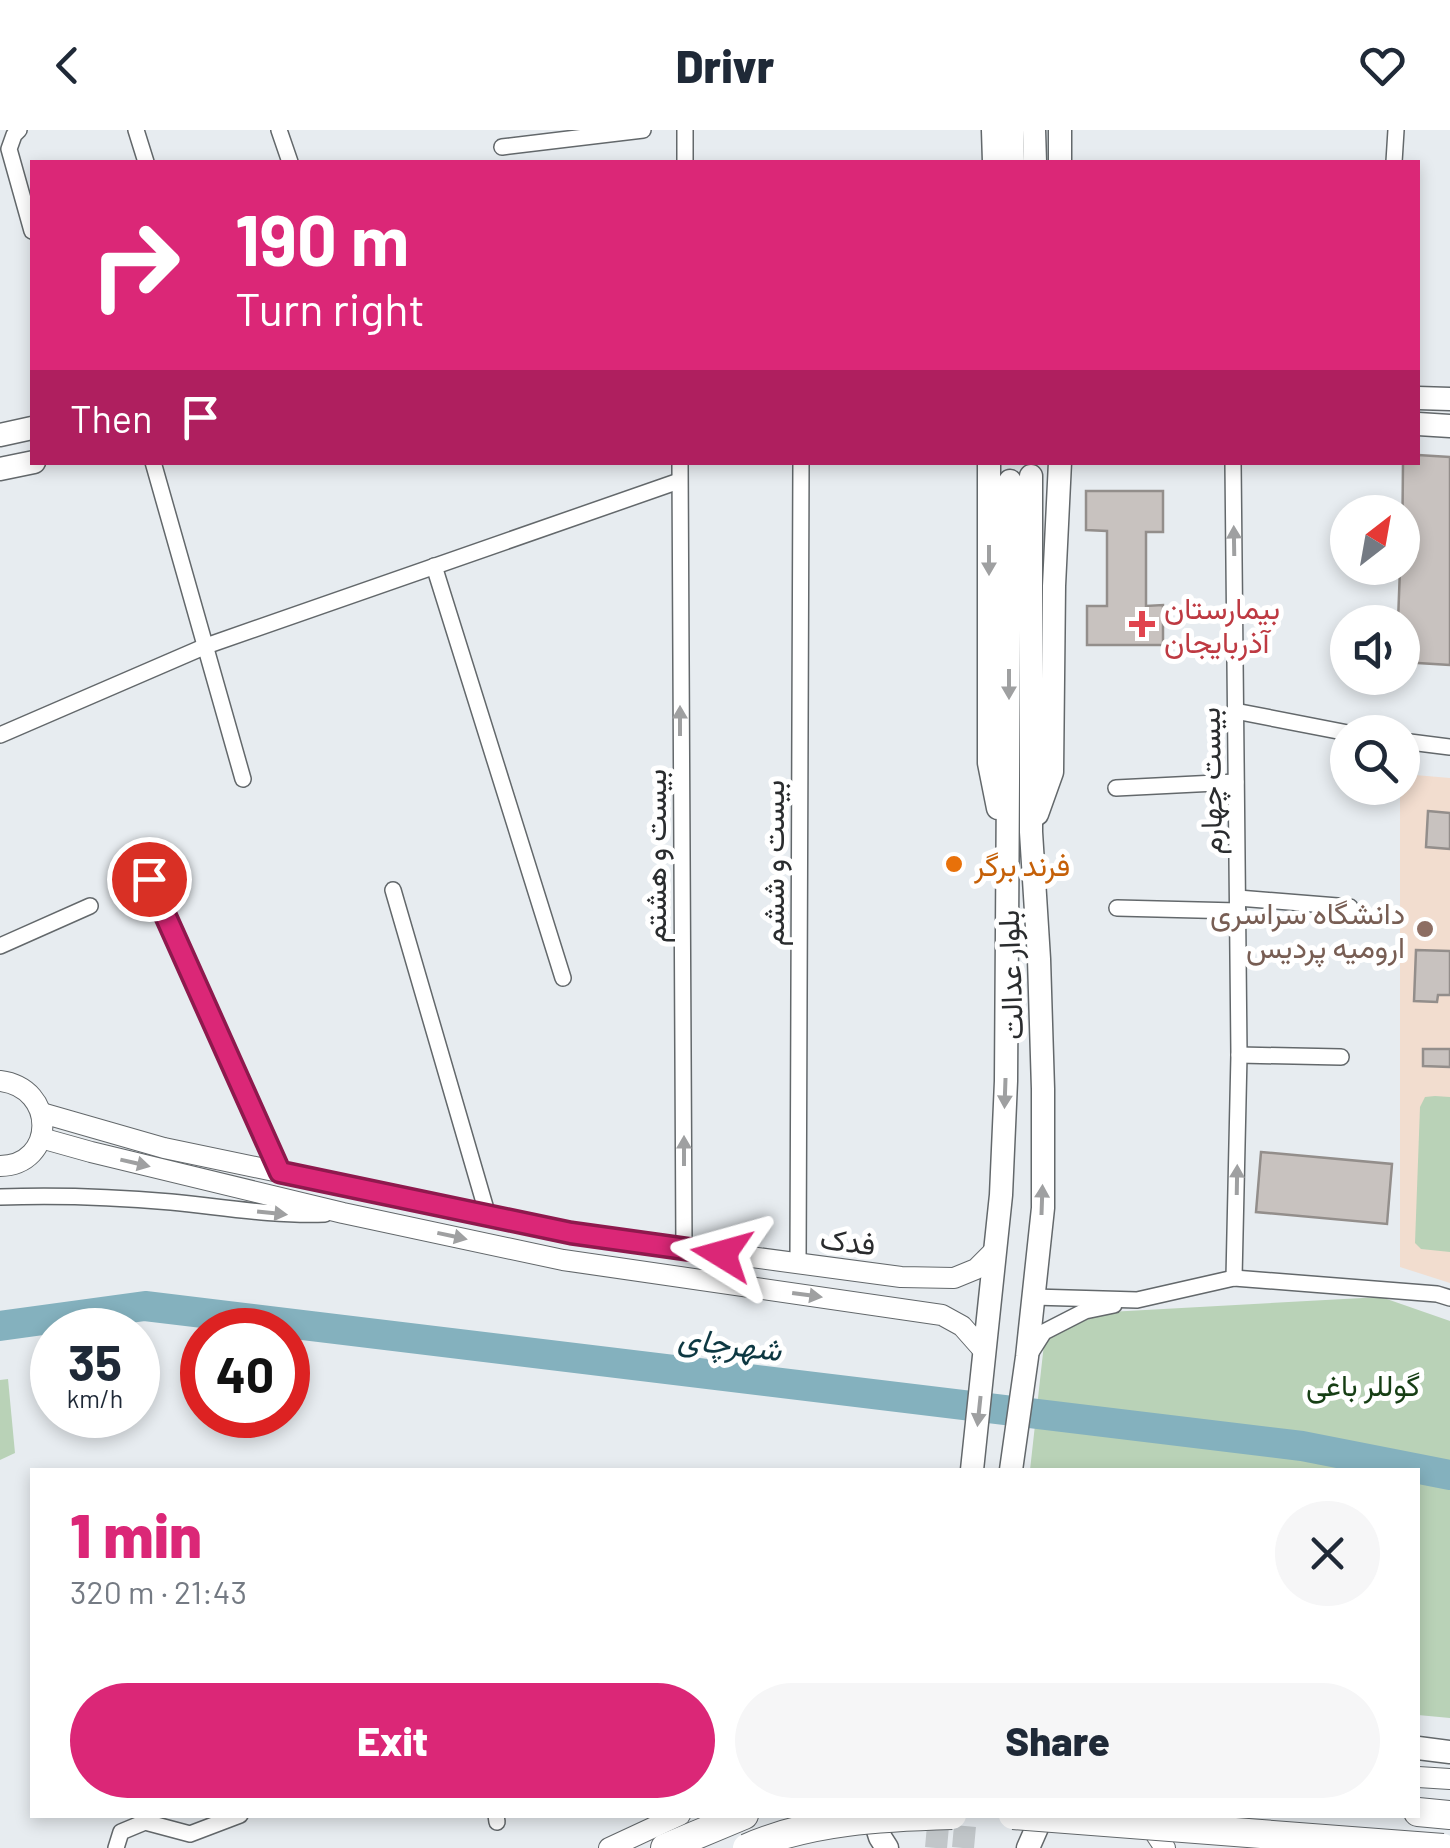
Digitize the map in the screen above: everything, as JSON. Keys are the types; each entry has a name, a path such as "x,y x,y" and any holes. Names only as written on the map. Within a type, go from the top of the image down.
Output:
{"highway":[{"path":"1420,1812 1449,1815"},
{"path":"665,1848 737,1818"},
{"path":"747,1848 828,1825 882,1818"},
{"path":"1053,1818 1443,1848"}],"main road":[{"path":"994,130 994,160"},
{"path":"1012,130 1013,160"},
{"path":"1034,130 1035,160"},
{"path":"1060,130 1060,160"},
{"path":"1420,398 1450,399"},
{"path":"1420,424 1450,426"},
{"path":"0,435 30,428"},
{"path":"0,469 30,463"},
{"path":"989,465 989,762 1008,856"},
{"path":"1031,832 1052,772 1060,465"},
{"name":"بلوار عدالت","path":"972,1468 1001,1195 1021,479 1043,1089 1043,1208 1028,1357 1010,1468"},
{"path":"1420,1748 1450,1752"},
{"path":"874,1818 887,1848"},
{"path":"1028,1848 1040,1818"}],"street":[{"path":"136,130 145,160"},
{"path":"280,130 289,160"},
{"path":"502,148 642,130"},
{"path":"684,160 685,130"},
{"path":"1394,160 1396,130"},
{"path":"11,135 9,149 30,223"},
{"path":"154,465 243,779"},
{"name":"بیست و هشتم","path":"680,465 684,1248"},
{"name":"بیست و ششم","path":"798,1264 802,465"},
{"name":"بیست چهارم","path":"1233,465 1240,1056 1234,1278"},
{"path":"0,735 206,646 679,481"},
{"path":"434,566 562,978"},
{"path":"1236,711 1330,729"},
{"path":"1420,743 1450,747"},
{"path":"1116,788 1236,782"},
{"path":"149,879 280,1172"},
{"path":"392,890 488,1216"},
{"path":"1117,908 1238,904 1350,907"},
{"path":"0,946 90,906"},
{"path":"1240,1056 1340,1056"},
{"path":"0,1081 26,1090 36,1100 44,1126 34,1152 21,1162 0,1166"},
{"name":"فدک","path":"42,1113 164,1148 571,1233 901,1277 954,1278 976,1268 994,1251"},
{"name":"فدک","path":"41,1138 343,1213 562,1260 942,1315 962,1326 985,1352"},
{"path":"0,1197 168,1202 290,1216 343,1213"},
{"path":"682,1277 684,1248"},
{"path":"1028,1357 1044,1332 1085,1311 1234,1278 1450,1298"},
{"path":"1034,1297 1137,1300"},
{"path":"1420,1777 1450,1779"},
{"path":"116,1848 120,1832 145,1822 189,1841 234,1818"},
{"path":"609,1848 674,1818"},
{"path":"806,1848 807,1818"},
{"path":"1153,1818 1153,1830 1165,1848"}],"shaded area":[{"name":"دانشگاه سراسری ارومیه پردیس","path":"1420,775 1450,778 1450,1283 1400,1267 1400,805 1420,805"}],"green space":[{"path":"1425,1097 1450,1097 1450,1252 1421,1249 1415,1243 1420,1107"},
{"name":"گوللر باغی","path":"1381,1297 1450,1321 1450,1718 1420,1715 1420,1468 1030,1468 1044,1344 1055,1331 1109,1312"},
{"path":"8,1379 15,1453 0,1460 0,1380"}],"building":[{"path":"1420,455 1450,457 1450,665 1420,663 1420,605 1399,605 1399,585 1420,585 1420,495 1403,495 1403,465 1420,465"},
{"name":"بیمارستان آذربایجان","path":"1086,491 1163,491 1163,532 1146,532 1146,606 1163,605 1163,645 1087,645 1087,606 1107,606 1107,531 1086,530"},
{"path":"1428,811 1450,813 1450,849 1426,847"},
{"path":"1416,950 1450,951 1450,995 1438,995 1437,1002 1414,1001"},
{"path":"1423,1049 1450,1049 1450,1067 1423,1066"},
{"path":"1261,1152 1392,1164 1387,1224 1256,1212"}],"waterway":[{"name":"شهرچای","path":"0,1326 145,1306 1302,1446 1414,1468"},
{"name":"شهرچای","path":"1420,1469 1450,1475"}],"tunnel":[{"path":"936,1848 939,1818"},
{"path":"963,1848 966,1818"}],"place":[{"name":"بیمارستان آذربایجان","path":"1142,624"},
{"name":"فرند برگر","path":"954,864"},
{"name":"دانشگاه سراسری ارومیه پردیس","path":"1425,929"}],"route":[{"path":"149,879 280,1172 571,1233 722,1254"}]}
